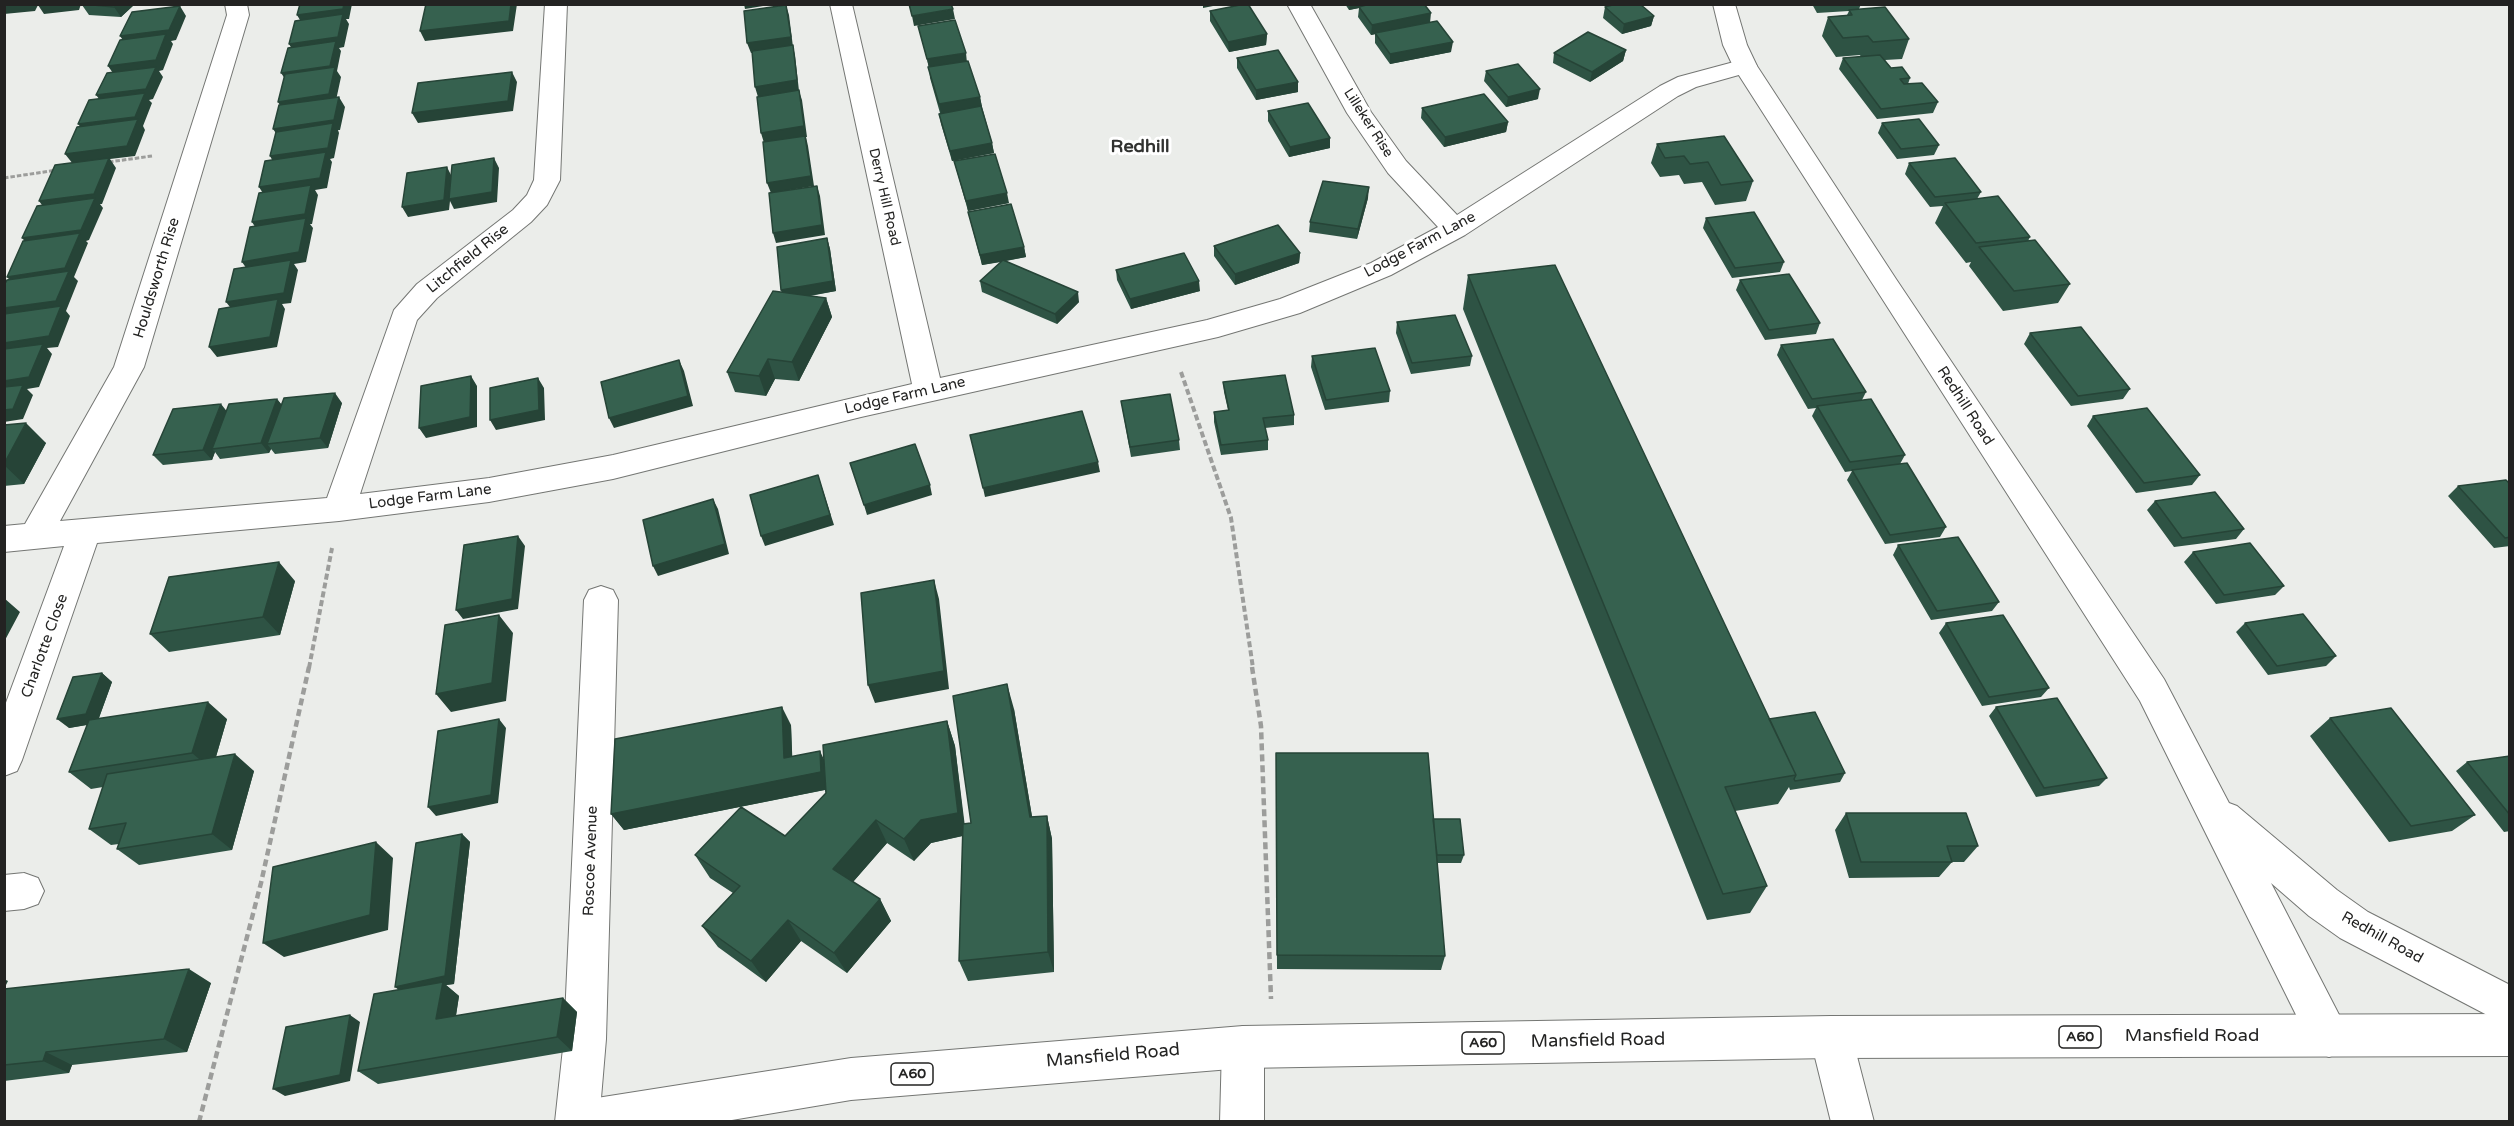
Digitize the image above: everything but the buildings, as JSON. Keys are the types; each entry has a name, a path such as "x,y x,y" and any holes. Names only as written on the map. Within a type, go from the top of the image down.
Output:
{"main road":[{"name":"Houldsworth Rise","path":"36,535 129,367 238,15 236,4"},
{"name":"Litchfield Rise","path":"339,508 404,317 427,291 522,216 538,199 547,180 556,4"},
{"name":"Derry Hill Road","path":"841,4 927,390"},
{"name":"Lilleker Rise","path":"1298,4 1359,113 1397,167 1455,229"},
{"name":"Redhill Road","path":"1724,4 1735,45 1745,66 1886,286 2152,690 2329,1036"},
{"name":"Lodge Farm Lane","path":"4,539 339,508 489,490 613,467 927,390 1168,341 1290,306 1381,269 1455,229 1669,91 1687,82 1745,66"},
{"name":"Charlotte Close","path":"4,760 86,532"},
{"name":"Roscoe Avenue","path":"577,1122 585,1039 601,600"},
{"name":"Redhill Road","path":"2211,807 2323,903 2354,925 2510,1007"},
{"name":"Mansfield Road","path":"584,1122 851,1079 1258,1046 1831,1037 2510,1035"},
{"path":"1831,1037 1854,1122"},
{"path":"1242,1122 1258,1046"}],"path":[{"path":"106,162 197,149"},
{"path":"4,178 61,169"},
{"path":"1168,341 1187,385 1231,518 1261,726 1258,1046"},
{"path":"198,1122 261,883 318,628 339,508"}],"district":[{"name":"Redhill","path":"1140,147"}]}
